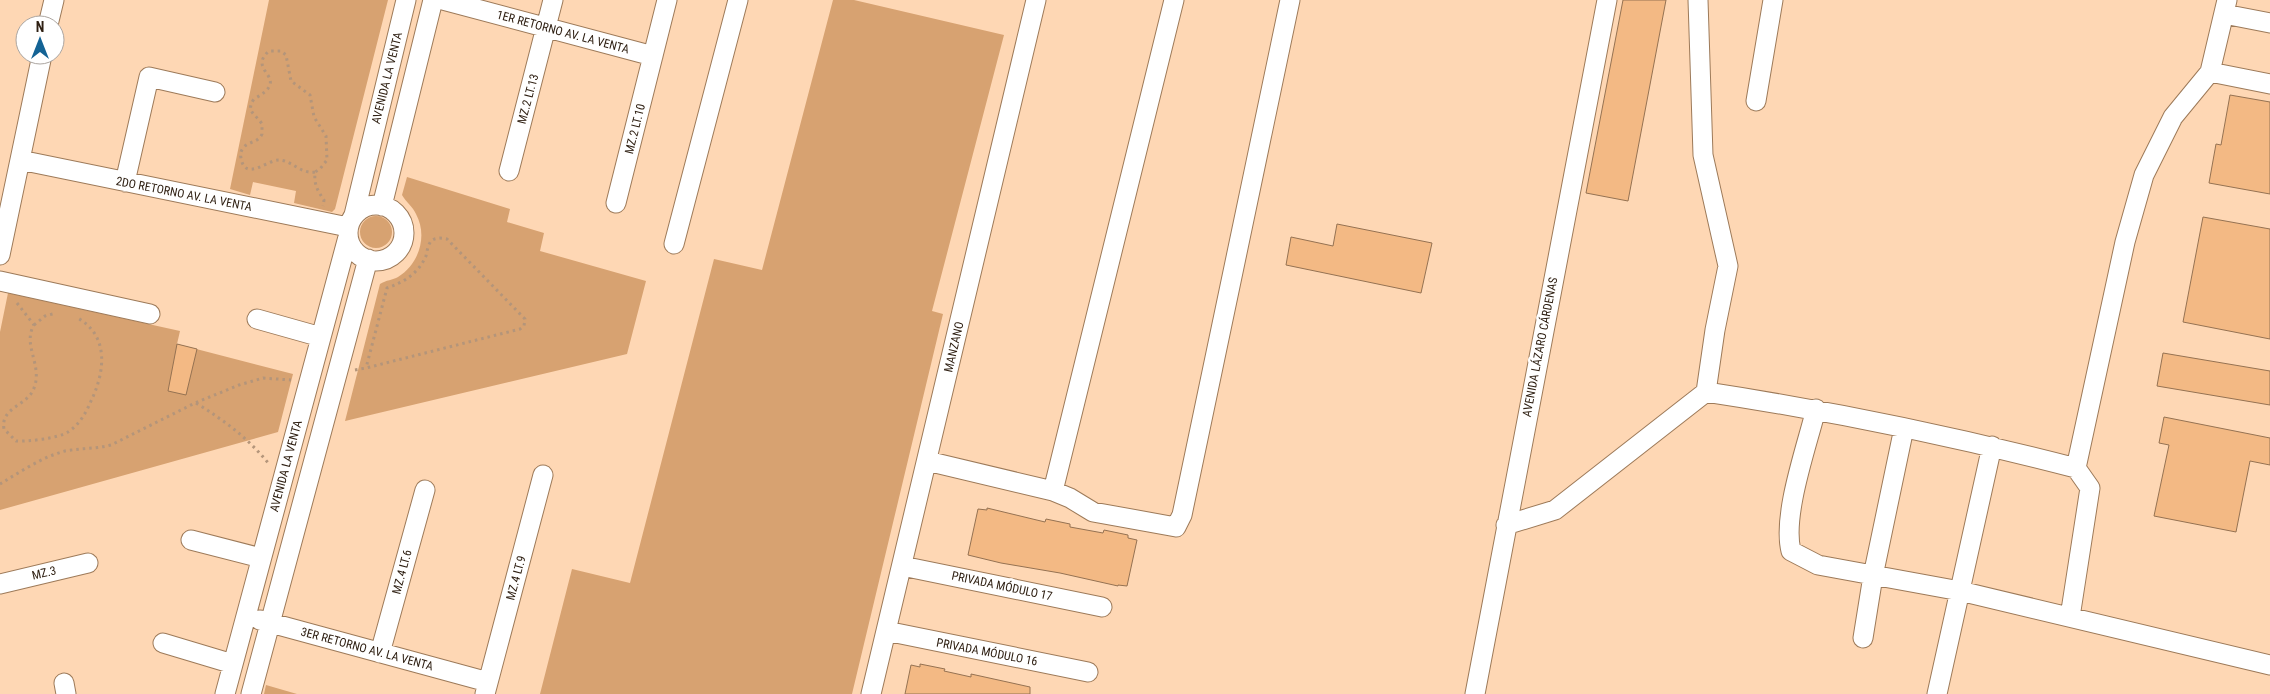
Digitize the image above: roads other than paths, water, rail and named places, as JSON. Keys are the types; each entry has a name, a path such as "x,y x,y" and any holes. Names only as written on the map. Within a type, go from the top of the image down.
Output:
{"street":[{"path":"50,15 54,0"},
{"name":"AVENIDA LA VENTA","path":"224,694 321,337 406,0"},
{"name":"AVENIDA LA VENTA","path":"382,206 433,0"},
{"name":"1ER RETORNO AV. LA VENTA","path":"443,0 654,56"},
{"name":"MZ.2 LT.13","path":"509,171 553,0"},
{"name":"MZ.2 LT.10","path":"616,203 667,0"},
{"path":"674,244 738,0"},
{"name":"MANZANO","path":"871,694 1036,0"},
{"path":"1053,491 1174,0"},
{"path":"927,461 1053,491 1070,498 1093,512 1176,527 1182,515 1290,0"},
{"name":"AVENIDA LÁZARO CÁRDENAS","path":"1476,694 1506,525 1607,0"},
{"path":"1506,525 1555,510 1706,392 1715,330 1728,266 1703,155 1698,0"},
{"path":"1756,101 1773,0"},
{"path":"2076,468 2125,242 2144,175 2173,117 2210,72 2225,7 2270,23"},
{"path":"0,256 40,65"},
{"path":"2210,72 2270,84"},
{"path":"125,182 148,77 215,92"},
{"name":"2DO RETORNO AV. LA VENTA","path":"20,160 350,226"},
{"path":"366,206 382,206 397,214 404,231 403,240 399,248 386,259 368,259 355,251 350,226 366,206"},
{"path":"251,694 368,259"},
{"path":"0,281 150,314"},
{"path":"257,319 321,337"},
{"path":"1706,392 1816,409 1992,446 2076,468 2090,488 2070,617"},
{"path":"1816,409 1794,494 1788,538 1791,551 1818,565 1960,591 2270,665"},
{"path":"1863,638 1873,576 1904,428"},
{"path":"1937,694 1992,446"},
{"name":"MZ.4 LT.9","path":"487,688 543,475"},
{"name":"MZ.4 LT.6","path":"380,653 425,490"},
{"path":"191,540 261,558"},
{"name":"MZ.3","path":"0,584 88,563"},
{"name":"PRIVADA MÓDULO 17","path":"902,566 1102,607"},
{"name":"3ER RETORNO AV. LA VENTA","path":"245,615 380,653 487,688"},
{"name":"PRIVADA MÓDULO 16","path":"886,631 1088,672"},
{"path":"163,643 233,664"}]}
